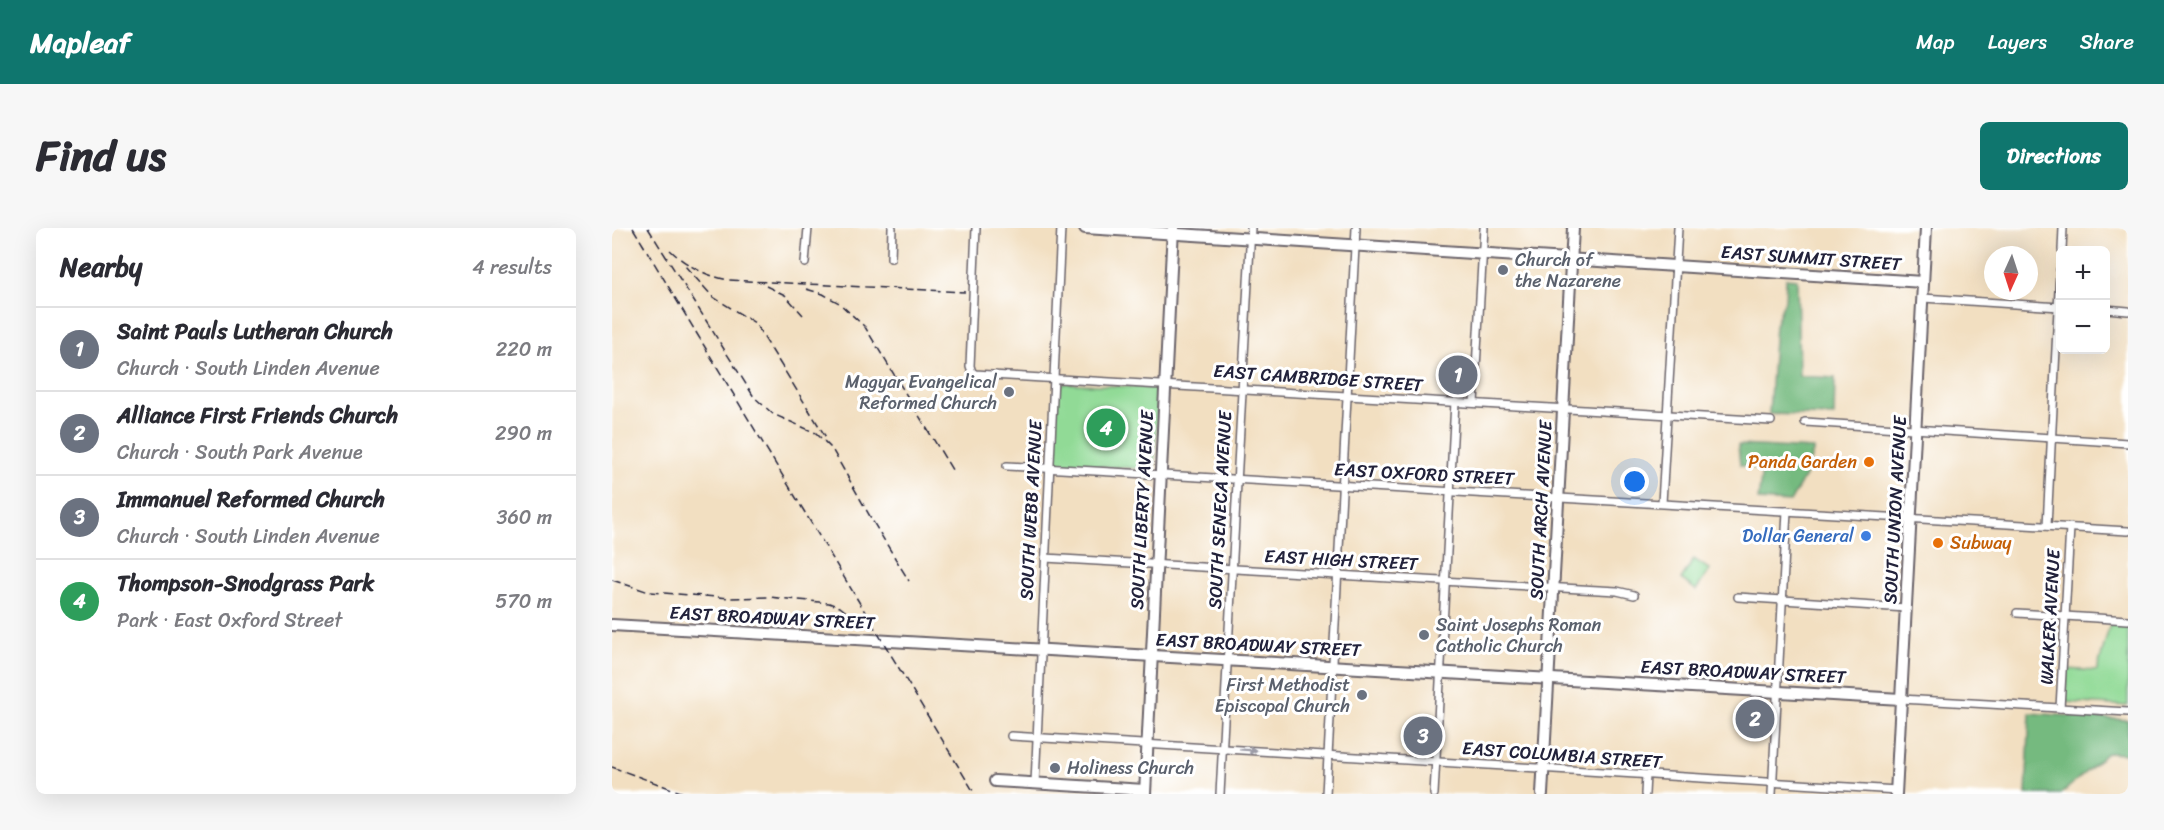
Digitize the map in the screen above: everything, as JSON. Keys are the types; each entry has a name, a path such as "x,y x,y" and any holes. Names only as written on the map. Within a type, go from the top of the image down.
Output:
{"street":[{"path":"805,263 808,228"},
{"path":"891,258 892,228"},
{"name":"EAST CAMBRIDGE STREET","path":"976,228 970,366 972,372 1771,422"},
{"name":"SOUTH WEBB AVENUE","path":"1035,789 1061,228"},
{"name":"EAST SUMMIT STREET","path":"1085,228 1250,233 1355,244 1571,260 1923,282"},
{"path":"1326,794 1356,228"},
{"path":"1474,403 1484,228"},
{"name":"SOUTH ARCH AVENUE","path":"1542,794 1573,228"},
{"path":"1662,503 1678,228"},
{"name":"SOUTH UNION AVENUE","path":"1897,792 1926,228"},
{"path":"2062,246 2063,228"},
{"name":"SOUTH LIBERTY AVENUE","path":"1145,792 1173,230"},
{"name":"SOUTH SENECA AVENUE","path":"1220,794 1250,233"},
{"path":"1923,298 2056,307"},
{"path":"2110,309 2128,310"},
{"path":"2047,526 2057,354"},
{"path":"1434,794 1455,402"},
{"path":"1805,422 2128,442"},
{"name":"EAST OXFORD STREET","path":"1007,466 1160,473 2128,531"},
{"path":"1772,794 1787,511"},
{"name":"WALKER AVENUE","path":"2060,708 2070,527"},
{"name":"EAST HIGH STREET","path":"1045,558 1446,580 1634,595"},
{"path":"1738,597 1906,608"},
{"path":"2017,613 2128,620"},
{"name":"EAST BROADWAY STREET","path":"612,625 1901,699"},
{"path":"1901,699 2128,712"},
{"name":"EAST COLUMBIA STREET","path":"1011,736 1897,792"},
{"path":"1644,794 1646,775"},
{"path":"995,781 1035,789 1145,792"}],"green space":[{"path":"1786,278 1797,279 1799,376 1835,378 1834,416 1769,414 1775,325 1785,300"},
{"path":"1063,383 1154,388 1158,391 1155,464 1151,469 1058,464 1054,460 1058,387"},
{"path":"1738,445 1814,449 1805,476 1790,502 1758,500 1762,470 1740,465"},
{"path":"1694,559 1710,570 1696,590 1681,579"},
{"path":"2110,624 2128,625 2128,706 2065,702 2066,669 2097,671"},
{"path":"2030,713 2128,720 2128,754 2107,753 2061,794 2026,794"}],"railway":[{"path":"633,228 975,794"},
{"path":"648,228 754,397 773,414 816,433 832,449 909,581"},
{"path":"670,250 697,270 729,280 965,292"},
{"path":"685,266 713,297 755,323 827,439"},
{"path":"766,286 785,295 803,315"},
{"path":"806,289 823,294 839,303 865,327 954,473"},
{"path":"612,580 649,592 731,598 769,597 829,603 840,607 863,628"},
{"path":"612,767 686,794"}],"place":[{"name":"Church of the Nazarene","path":"1503,270"},
{"name":"Saint Pauls Lutheran Church","path":"1458,375"},
{"name":"Magyar Evangelical Reformed Church","path":"1009,392"},
{"name":"Thompson-Snodgrass Park","path":"1106,428"},
{"name":"Panda Garden","path":"1869,462"},
{"name":"Dollar General","path":"1866,536"},
{"name":"Subway","path":"1938,543"},
{"name":"Saint Josephs Roman Catholic Church","path":"1424,635"},
{"name":"First Methodist Episcopal Church","path":"1362,695"},
{"name":"Alliance First Friends Church","path":"1755,719"},
{"name":"Immanuel Reformed Church","path":"1423,736"},
{"name":"Holiness Church","path":"1055,768"}]}
